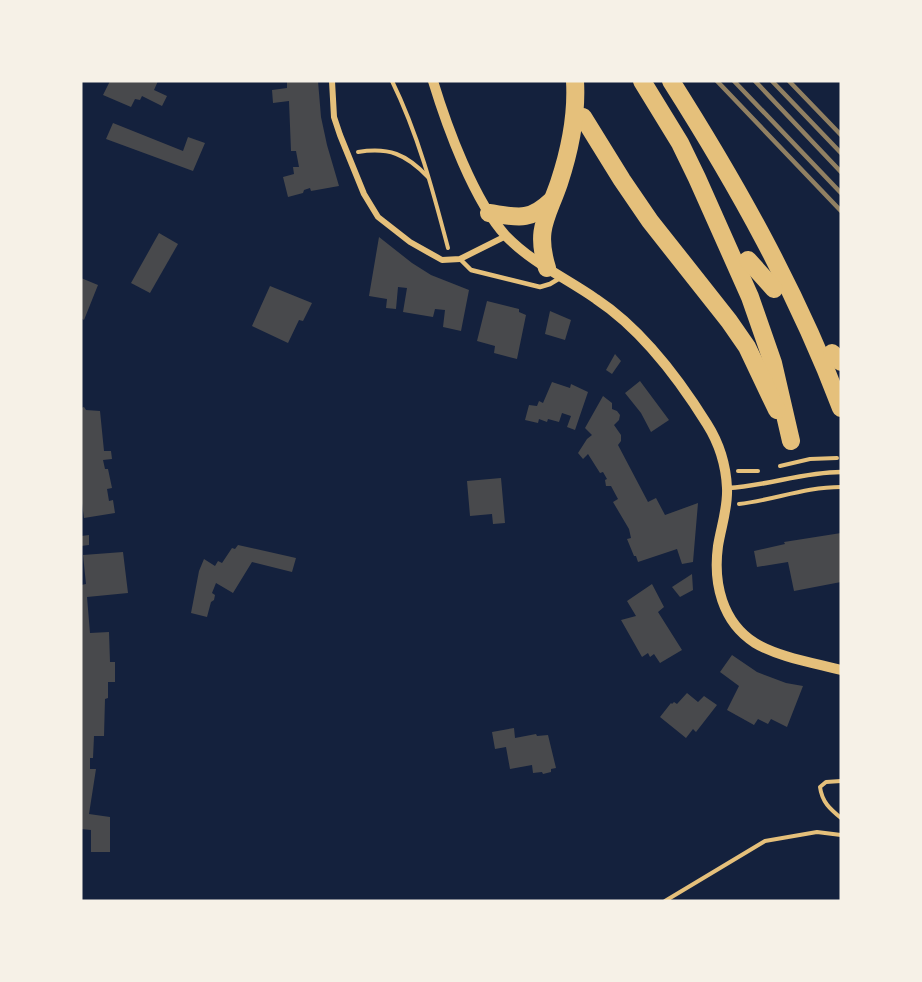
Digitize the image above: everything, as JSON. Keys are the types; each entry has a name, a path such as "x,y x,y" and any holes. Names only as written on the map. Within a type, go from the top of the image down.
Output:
{"highway":[{"path":"583,117 650,221 747,347 790,437 773,363 750,297 712,207 680,143 642,81"},
{"path":"671,81 721,162 769,249 818,348 841,408"},
{"path":"554,273 541,249 541,235 556,191 574,124 567,83"},
{"path":"489,213 515,217 535,214 556,191"},
{"path":"748,260 774,289"}],"street":[{"path":"332,81 334,117 346,153 364,194 378,217 410,242 442,260 460,259 506,236"},
{"path":"433,81 458,149 489,213 506,236 554,273 611,310 655,353 701,414 713,435 719,448 727,489 718,546 717,578 730,620 753,642 768,650 841,670"}],"lane":[{"path":"460,259 471,270 540,287 550,284 554,273"},
{"path":"727,489 841,472"}],"path":[{"path":"392,81 404,105 429,177 448,249 442,260"},
{"path":"346,153 375,149 387,150 414,162 429,177"},
{"path":"724,471 764,471"},
{"path":"726,505 764,501 817,488 841,487"},
{"path":"841,781 826,782 820,787 821,796 826,805 841,818"},
{"path":"665,901 765,841 817,832 841,835"}],"building":[{"path":"110,81 158,81 154,90 167,96 162,106 142,96 140,100 135,99 131,107 103,95"},
{"path":"287,81 318,81 321,117 339,186 311,191 310,188 304,190 303,193 288,197 283,177 294,174 293,167 299,167 296,151 291,151 289,101 273,103 272,90 287,88"},
{"path":"113,123 183,151 188,137 205,143 193,171 106,139"},
{"path":"159,233 178,244 150,293 131,283"},
{"path":"379,237 431,275 469,290 461,331 443,327 445,310 435,309 433,317 403,312 407,288 398,287 396,309 386,308 387,299 369,296"},
{"path":"81,278 98,285 84,320 81,318"},
{"path":"270,286 312,303 303,321 299,320 288,343 252,326"},
{"path":"487,301 519,309 519,312 526,315 517,359 494,353 495,346 477,341"},
{"path":"550,311 571,320 565,340 545,334"},
{"path":"615,354 621,361 612,374 606,370"},
{"path":"640,381 669,420 651,432 641,413 625,393"},
{"path":"552,382 570,388 571,384 588,392 575,430 567,427 571,416 562,413 559,422 548,419 547,422 539,419 538,423 525,420 529,405 537,406 539,401 543,403"},
{"path":"603,396 612,403 612,409 620,415 614,425 621,435 618,445 648,502 656,498 665,515 698,503 693,562 682,564 677,549 638,562 627,539 631,538 629,529 613,502 618,499 611,486 606,486 605,480 607,479 603,472 600,473 588,454 583,459 578,453 592,435 585,428"},
{"path":"84,407 86,410 100,411 104,451 111,451 112,459 103,460 105,469 108,469 112,488 107,489 109,501 113,500 115,513 84,518 81,496 81,408"},
{"path":"501,478 505,523 493,524 492,514 470,516 467,481"},
{"path":"841,533 841,582 794,591 788,562 757,567 754,551 785,544 784,542"},
{"path":"89,535 89,545 81,546 81,536"},
{"path":"238,545 296,558 292,572 252,562 233,593 216,583 212,593 215,595 214,600 211,602 207,617 191,613 199,571 204,559 215,566 218,561 222,563 232,548 235,549"},
{"path":"123,552 128,593 87,597 90,633 109,632 110,662 115,662 115,682 108,682 108,698 105,699 104,736 94,736 93,758 90,758 90,769 96,769 89,814 110,817 110,852 91,852 91,830 81,829 81,585 86,584 83,555"},
{"path":"692,574 693,590 680,597 672,587"},
{"path":"652,584 664,607 658,612 682,650 660,663 654,654 650,657 648,653 642,657 621,620 636,616 627,601"},
{"path":"732,655 757,672 786,683 803,686 787,727 771,719 768,724 758,719 754,725 727,710 739,686 720,672"},
{"path":"687,693 698,702 704,696 717,705 696,732 693,729 686,738 660,717 671,703 677,704"},
{"path":"514,728 515,738 536,734 537,736 548,735 556,768 543,774 542,772 533,773 532,765 510,769 506,747 495,749 492,732"}],"railway":[{"path":"717,81 841,211"},
{"path":"734,81 841,193"},
{"path":"755,81 841,172"},
{"path":"772,81 841,153"},
{"path":"789,81 841,135"}]}
